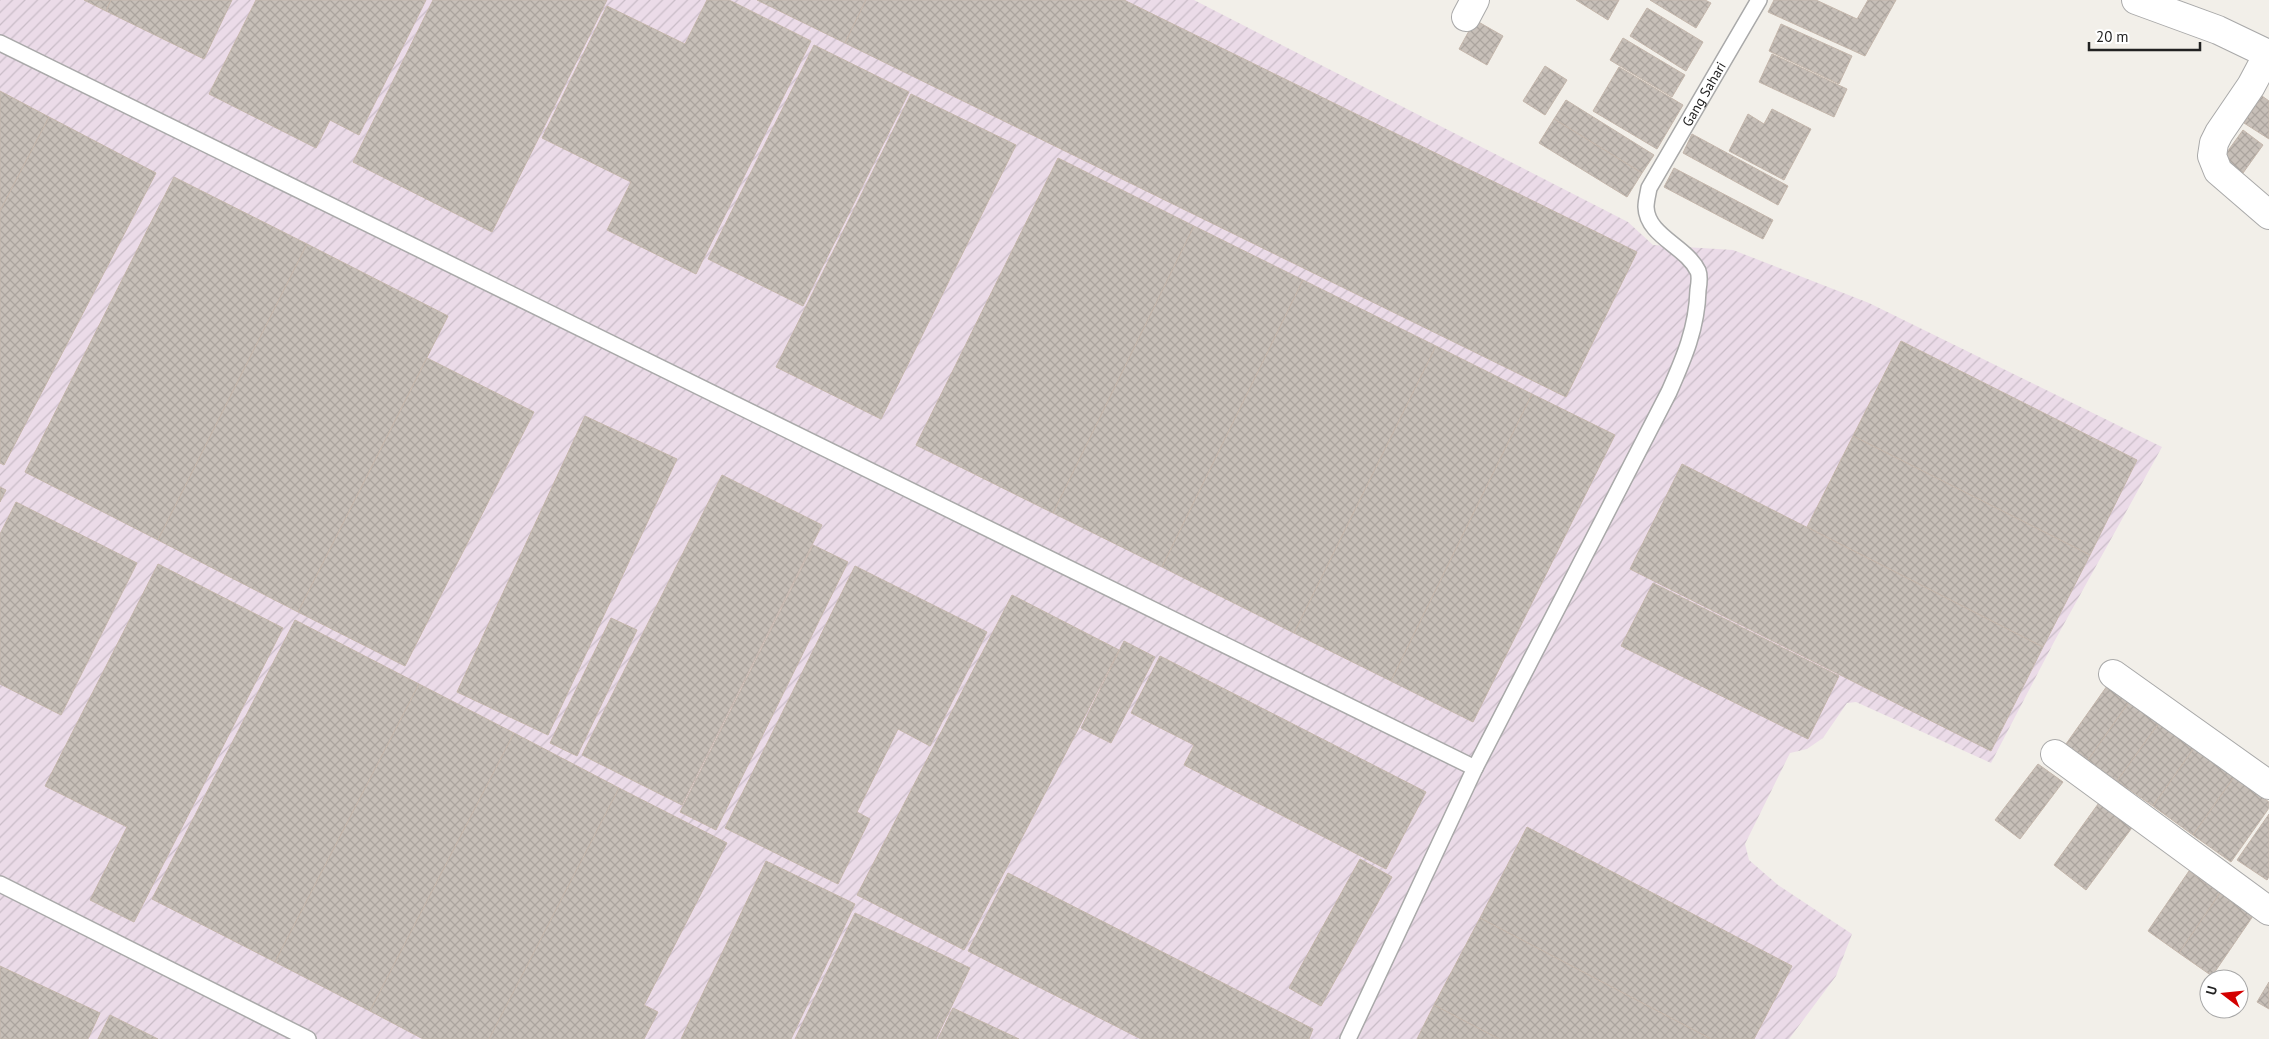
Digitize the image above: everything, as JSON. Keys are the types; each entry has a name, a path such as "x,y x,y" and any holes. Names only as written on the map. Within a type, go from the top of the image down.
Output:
{"street":[{"path":"2136,0 2218,30 2268,53 2251,86 2219,132 2214,142 2212,156 2218,171 2269,214"},
{"path":"2114,674 2269,785"},
{"path":"2055,754 2269,911"}],"lane":[{"name":"Gang Sahari","path":"1475,768 1668,392 1688,349 1698,303 1699,273 1689,256 1661,234 1650,222 1646,207 1649,188 1759,0"},
{"path":"0,43 1475,768 1348,1039"},
{"path":"0,884 308,1039"}],"shaded area":[{"path":"0,0 1194,0 1628,222 1653,245 1733,250 1869,303 2162,447 2054,642 1991,763 1856,702 1847,703 1823,738 1807,749 1790,753 1745,844 1749,860 1778,885 1852,934 1836,976 1789,1039 0,1039"}],"building":[{"path":"84,0 111,0 106,11"},
{"path":"111,0 232,0 204,59 106,11"},
{"path":"256,0 426,0 359,135 330,120 316,148 209,94"},
{"path":"433,0 607,0 492,232 353,162"},
{"path":"707,0 729,0 811,41 696,274 607,230 631,182 542,138 607,6 685,44"},
{"path":"757,0 866,0 845,43"},
{"path":"866,0 1124,0 1637,252 1566,397 845,43"},
{"path":"1576,0 1619,0 1608,20"},
{"path":"1650,0 1705,0 1711,3 1696,28"},
{"path":"1774,0 1816,0 1857,19 1868,0 1896,0 1865,56 1768,12"},
{"path":"1647,8 1703,42 1686,71 1630,36"},
{"path":"1475,20 1503,36 1487,65 1459,49"},
{"path":"1781,24 1852,56 1839,84 1769,51"},
{"path":"1623,38 1685,75 1672,97 1610,60"},
{"path":"814,45 909,92 803,306 708,259"},
{"path":"1772,54 1847,89 1834,117 1759,82"},
{"path":"1545,66 1567,80 1545,115 1523,101"},
{"path":"1619,67 1683,105 1657,149 1593,111"},
{"path":"0,91 49,117 0,211"},
{"path":"911,94 1016,145 881,419 776,367"},
{"path":"2262,96 2269,101 2269,139 2244,123"},
{"path":"1566,100 1654,155 1642,173 1554,119"},
{"path":"1772,109 1811,129 1784,180 1729,151 1748,114 1764,124"},
{"path":"49,117 156,173 4,465 0,463 0,211"},
{"path":"1554,119 1642,173 1627,197 1539,143"},
{"path":"2243,130 2263,145 2243,173 2222,159"},
{"path":"1692,134 1788,186 1778,205 1683,153"},
{"path":"1058,158 1194,226 1053,513 916,445"},
{"path":"1674,168 1773,220 1763,239 1664,187"},
{"path":"174,177 307,244 158,540 25,472"},
{"path":"1194,226 1303,280 1162,567 1053,513"},
{"path":"307,244 448,316 298,612 158,540"},
{"path":"1303,280 1436,346 1294,633 1162,567"},
{"path":"1901,341 2137,460 2090,555 1853,436"},
{"path":"1436,346 1532,394 1391,681 1294,633"},
{"path":"427,358 534,412 405,666 298,612"},
{"path":"1532,394 1615,435 1473,722 1391,681"},
{"path":"585,416 677,459 548,735 457,692"},
{"path":"1853,436 2090,555 2043,647 1807,527"},
{"path":"1682,464 2043,647 1991,751 1630,569"},
{"path":"722,475 822,525 682,805 582,755"},
{"path":"0,487 6,490 0,502"},
{"path":"16,502 137,563 61,715 0,684 0,534"},
{"path":"813,545 848,562 716,830 680,812"},
{"path":"158,564 283,628 134,922 90,900 127,827 45,786"},
{"path":"855,566 987,632 930,746 898,729 857,812 870,819 838,884 725,828"},
{"path":"1653,583 1839,676 1808,739 1621,646"},
{"path":"1012,595 1119,650 964,950 857,895"},
{"path":"611,618 637,630 577,756 550,743"},
{"path":"295,620 419,684 275,962 152,899"},
{"path":"1124,641 1155,657 1111,743 1081,728"},
{"path":"1160,656 1426,792 1386,869 1184,765 1194,745 1131,713"},
{"path":"419,684 514,733 370,1011 275,962"},
{"path":"2107,686 2129,702 2088,760 2066,744"},
{"path":"2129,702 2159,723 2117,781 2088,760"},
{"path":"2159,723 2194,748 2153,806 2117,781"},
{"path":"514,733 619,788 490,1039 423,1039 370,1011"},
{"path":"2194,748 2234,777 2193,835 2153,806"},
{"path":"2038,764 2063,782 2020,839 1995,820"},
{"path":"2234,777 2269,802 2269,808 2231,862 2193,835"},
{"path":"619,788 727,843 644,1005 658,1012 644,1039 489,1039"},
{"path":"2101,800 2134,825 2086,890 2054,865"},
{"path":"2269,814 2269,877 2267,880 2237,860"},
{"path":"1527,827 1792,966 1754,1039 1711,1039 1480,918"},
{"path":"1360,859 1392,877 1321,1006 1289,988"},
{"path":"766,861 855,904 791,1039 681,1039"},
{"path":"2189,871 2220,893 2179,953 2148,931"},
{"path":"1008,873 1313,1029 1309,1039 1141,1039 968,951"},
{"path":"2220,893 2253,916 2217,969 2202,969 2179,953"},
{"path":"855,913 970,968 936,1039 795,1039"},
{"path":"1480,918 1711,1039 1499,1039 1434,1005"},
{"path":"0,966 100,1013 88,1039 0,1039"},
{"path":"2269,982 2269,1009 2257,1002"},
{"path":"1434,1005 1499,1039 1417,1039"},
{"path":"953,1008 1019,1039 938,1039"},
{"path":"110,1015 158,1039 98,1039"}]}
